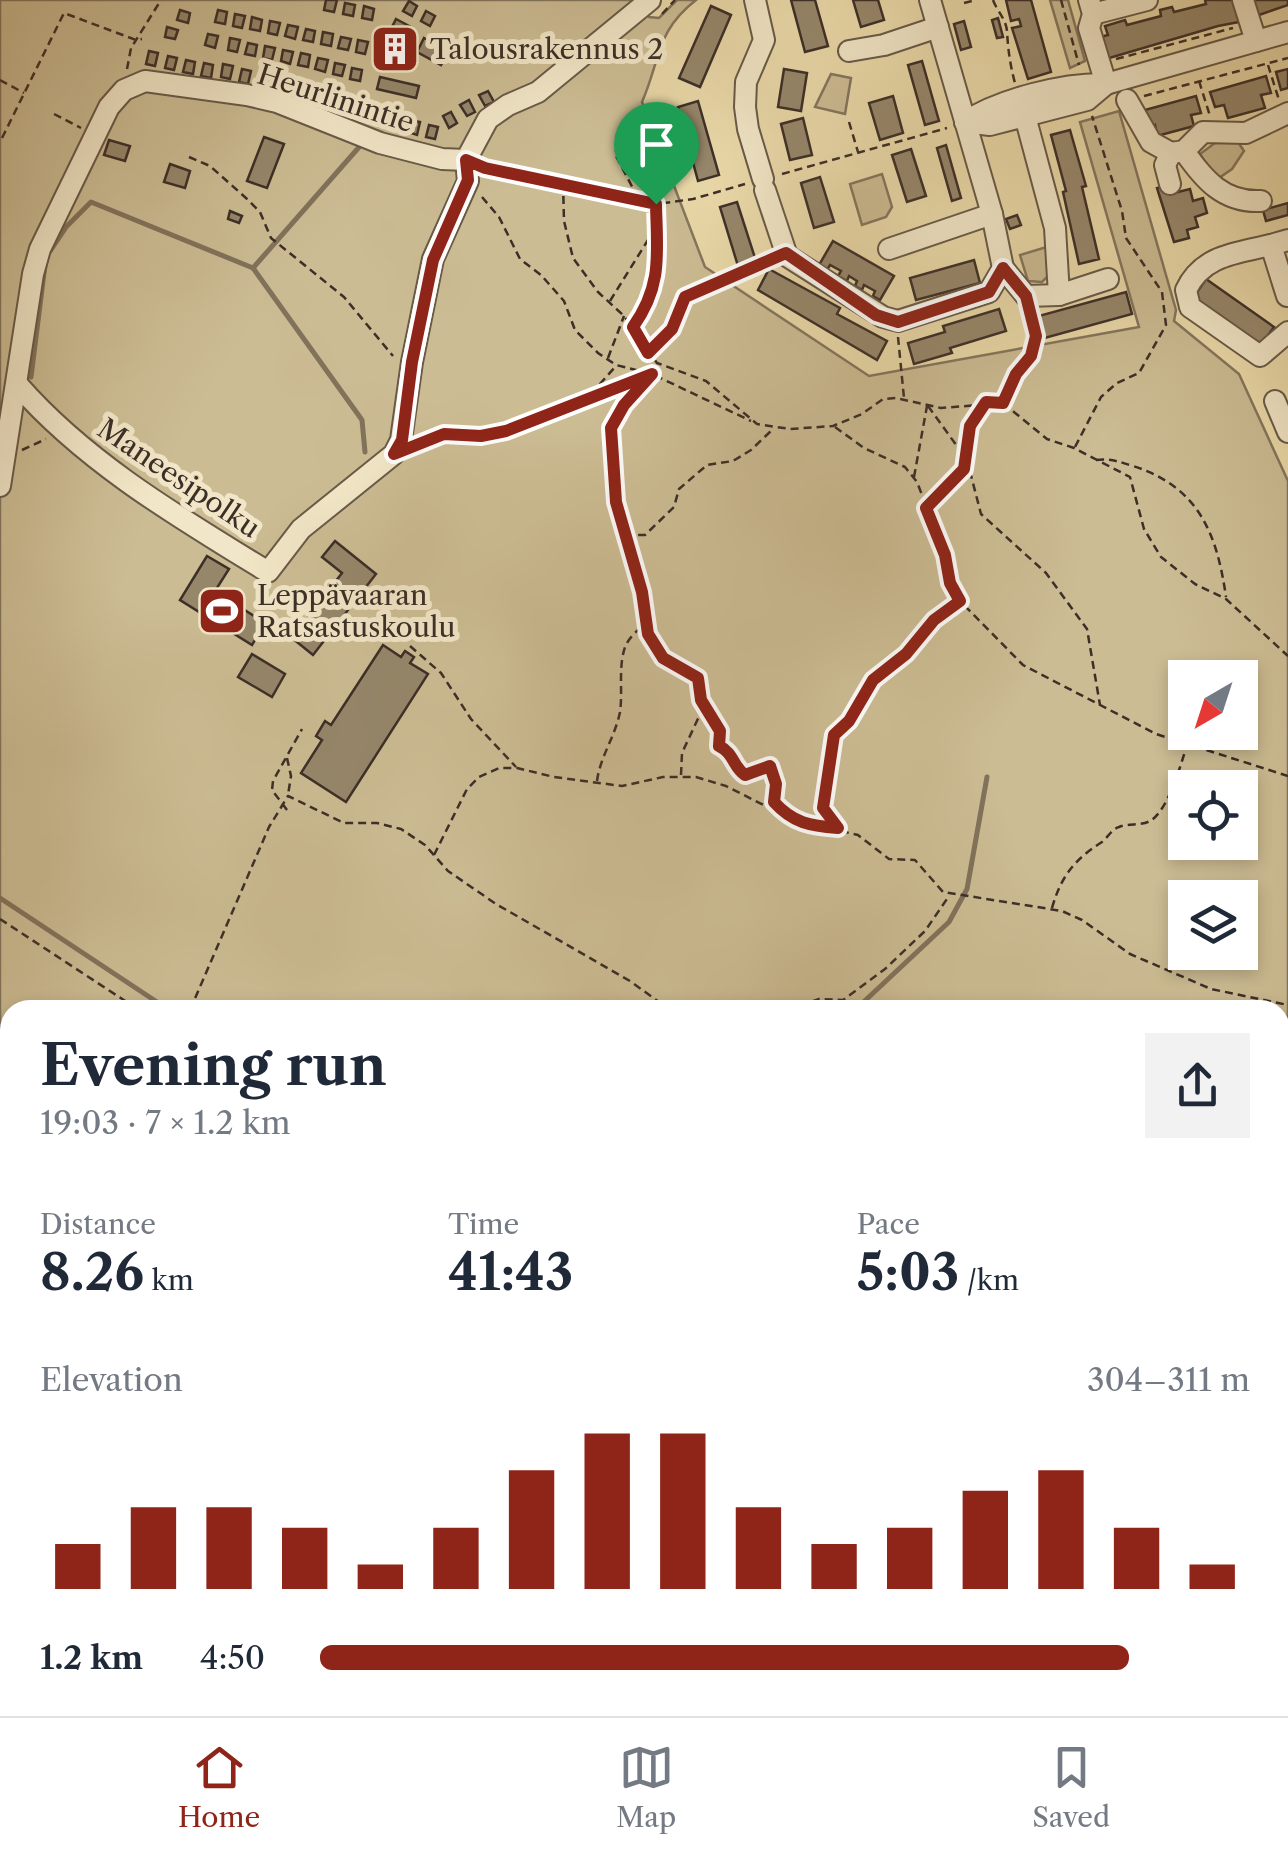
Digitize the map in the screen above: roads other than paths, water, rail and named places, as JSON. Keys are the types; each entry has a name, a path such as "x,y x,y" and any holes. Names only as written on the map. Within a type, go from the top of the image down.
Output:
{"street":[{"path":"467,170 488,119 538,92 650,0"},
{"path":"755,0 764,40 751,64 745,107 748,129 786,253 876,315 895,321 989,292 1003,268"},
{"path":"930,0 959,124 992,214 1003,268 1026,296 1059,295 1108,279"},
{"path":"1106,84 1089,28 1091,7 1146,0"},
{"path":"1243,0 1256,42"},
{"path":"849,51 938,28"},
{"path":"959,124 986,109 1082,83 1106,84 1288,32"},
{"name":"Heurlinintie","path":"18,385 40,249 110,107 133,84 145,81 276,102 380,143 467,170"},
{"path":"959,124 990,125 1087,100 1106,84"},
{"path":"1127,100 1151,142 1177,152 1228,198 1261,202"},
{"path":"1170,184 1164,166 1203,132 1246,133 1286,114"},
{"path":"1026,116 1055,228 1059,295"},
{"name":"Maneesipolku","path":"18,385 62,432 179,518 268,572 301,529 394,454 402,440 433,260 467,170"},
{"path":"889,249 992,214"},
{"path":"1287,296 1279,242 1217,258 1202,266 1186,290 1190,306 1260,356 1288,332"},
{"path":"0,486 18,385"},
{"path":"1274,402 1288,432"}],"waterway":[{"path":"253,268 360,146"},
{"path":"50,251 66,227 91,202 253,268 362,420 365,452"},
{"path":"31,377 45,265"},
{"path":"866,1000 949,922 967,889 987,777"},
{"path":"0,898 154,1000"}],"place":[{"name":"Talousrakennus 2","path":"395,49"},
{"name":"Leppävaaran Ratsastuskoulu","path":"222,611"}]}
